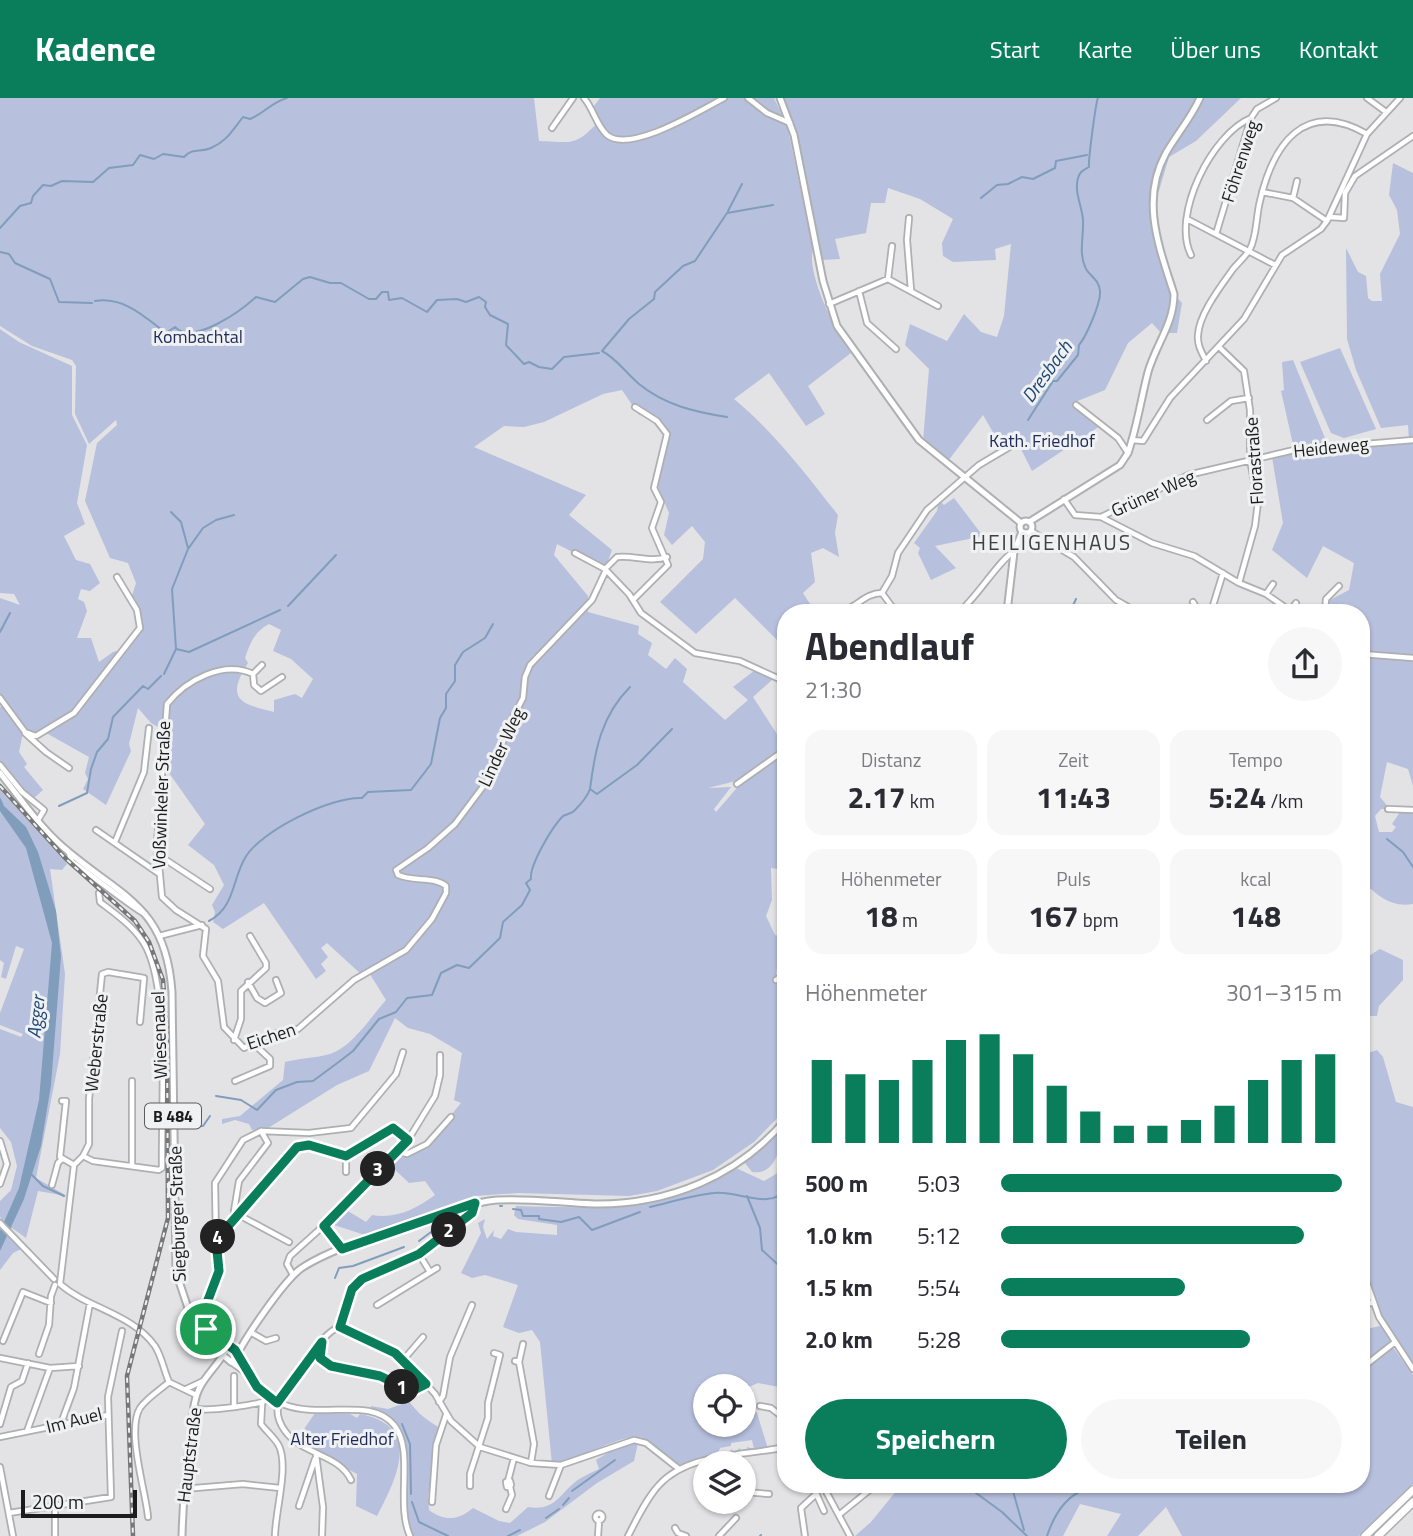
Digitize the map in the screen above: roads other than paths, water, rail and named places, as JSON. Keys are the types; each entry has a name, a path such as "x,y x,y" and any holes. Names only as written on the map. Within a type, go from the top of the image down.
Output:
{"highway":[{"path":"1366,1536 1413,1490"},
{"path":"1378,1536 1413,1502"}],"main road":[{"path":"780,98 790,123 828,304 844,337 919,440 1021,523 1022,532 1014,552 1008,604"},
{"path":"1021,523 1029,522 1120,465 1128,453 1149,369 1167,331 1174,306 1174,294 1152,217 1155,183 1167,153 1200,98"},
{"path":"1022,532 1031,531 1029,522"},
{"name":"Siegburger Straße","path":"0,773 38,820 69,852 117,886 146,914 159,936 168,960 172,992 176,1272 188,1308 228,1351"},
{"name":"Hauptstraße","path":"206,1378 237,1356 293,1275 311,1262 475,1203 516,1200 626,1203 678,1192 704,1182 737,1164 777,1127"},
{"name":"Hauptstraße","path":"182,1536 183,1489 196,1395 228,1351 251,1335"},
{"name":"B 484","path":"228,1351 237,1356"},
{"name":"B 484","path":"228,1351 231,1362"}],"street":[{"path":"552,128 573,98"},
{"path":"584,98 607,135 627,141 651,133 724,98"},
{"path":"748,98 767,113 790,123"},
{"name":"Föhrenweg","path":"1216,234 1251,118 1257,109 1276,98"},
{"path":"1367,98 1387,112"},
{"path":"1132,440 1143,441 1170,398 1255,305 1275,265 1289,247 1321,229 1329,219 1367,134 1400,98"},
{"path":"1191,255 1187,247 1187,219 1193,194 1219,143 1238,123 1251,118"},
{"path":"1206,361 1197,339 1200,324 1224,283 1248,251 1262,192 1278,152 1292,133 1303,126 1330,122 1367,134"},
{"path":"1262,192 1293,198 1329,219 1344,218 1345,193 1360,171 1413,136"},
{"path":"1293,198 1297,181"},
{"path":"909,218 906,240 911,290"},
{"path":"1187,219 1275,265"},
{"path":"888,279 892,246"},
{"path":"828,304 888,279 911,290 922,300 938,306"},
{"path":"859,291 867,323 896,349"},
{"name":"Florastraße","path":"1219,347 1244,371 1249,398 1250,460 1258,515 1238,583"},
{"path":"1207,420 1231,401 1249,398"},
{"path":"1076,405 1118,438 1128,453"},
{"path":"633,600 667,569 667,557 652,528 661,502 654,488 667,433 657,421 635,407"},
{"name":"Heideweg","path":"1250,460 1315,446 1413,440"},
{"path":"882,593 892,576 898,553 927,510 984,461 1011,446"},
{"name":"Grüner Weg","path":"1064,499 1075,515 1101,517 1188,475 1250,460"},
{"path":"1101,517 1152,543 1194,556 1238,583 1266,594 1280,604"},
{"path":"1031,531 1079,561 1123,604"},
{"path":"575,552 606,569 643,615 699,655 740,661 777,678"},
{"path":"968,604 981,592 1006,555 1014,552"},
{"path":"606,569 617,557 634,555 654,561 667,557"},
{"name":"Linder Weg","path":"374,969 417,940 447,891 441,881 401,877 396,873 397,867 421,853 455,824 488,780 511,720 523,698 525,677 530,665 592,600 606,569"},
{"path":"1213,604 1223,573"},
{"path":"24,732 38,736 74,713 140,628 137,610 117,577"},
{"path":"1266,594 1273,584"},
{"path":"1326,604 1326,599 1339,586"},
{"path":"858,604 869,594 882,593"},
{"path":"882,593 890,604"},
{"path":"1370,655 1413,658"},
{"path":"253,674 262,665"},
{"name":"Voßwinkeler Straße","path":"201,924 163,900 157,854 165,743 164,711 167,704 187,685 215,672 233,669 253,674 254,685 261,691 282,677"},
{"path":"0,698 24,732 69,768"},
{"path":"115,842 144,772 149,728"},
{"path":"737,784 777,755"},
{"path":"0,765 23,792 44,810 38,820"},
{"path":"1388,809 1413,810"},
{"path":"96,830 159,873"},
{"path":"69,852 72,862 138,913 146,914"},
{"path":"157,854 210,889"},
{"name":"Wiesenauel","path":"83,1156 93,1161 159,1170 162,1167 159,996 145,946 126,923 100,902 99,893"},
{"path":"159,936 201,924"},
{"name":"Eichen","path":"201,924 206,932 203,956 218,981 224,1027 244,1048 268,1035 298,1029 354,980 374,969"},
{"path":"234,1040 241,1019 241,990 264,971 266,963 250,936"},
{"name":"Weberstraße","path":"83,1156 89,1144 89,1099 102,974 108,972 144,978 140,1022"},
{"path":"248,982 257,998 265,1003 281,993 276,980"},
{"path":"235,1081 270,1066 270,1059 254,1044"},
{"path":"206,1329 210,1324 208,1300 219,1271 215,1183 243,1140 261,1131 309,1133 351,1128 396,1074 403,1052"},
{"path":"293,1275 287,1268 288,1258 324,1226 408,1140 438,1088 440,1055"},
{"name":"Wiesenauel","path":"132,1081 132,1166"},
{"path":"62,1101 66,1101 60,1142 62,1159"},
{"path":"398,1151 407,1154 427,1144 451,1117"},
{"path":"216,1240 297,1147 309,1145 346,1156 393,1128 408,1140"},
{"path":"261,1131 268,1143 239,1181 234,1211 289,1242"},
{"path":"309,1133 309,1145"},
{"path":"0,1140 7,1164 0,1184"},
{"path":"39,1354 49,1325 51,1303 67,1242 74,1165 83,1156"},
{"path":"346,1156 346,1172"},
{"path":"62,1159 74,1165"},
{"path":"52,1185 58,1163 62,1159"},
{"path":"351,1480 345,1468 293,1442 278,1419 277,1403 322,1342 340,1327 356,1284 391,1264 419,1254 472,1213 475,1203"},
{"path":"0,1223 18,1238 57,1282 90,1303 117,1314 153,1343 169,1382 196,1395"},
{"path":"324,1226 342,1249"},
{"path":"419,1254 430,1272"},
{"path":"377,1305 437,1268"},
{"path":"3,1341 23,1292 51,1303"},
{"path":"1370,1292 1395,1342 1413,1369"},
{"path":"60,1426 79,1366 90,1303"},
{"path":"439,1402 443,1396 450,1357 471,1305"},
{"path":"340,1327 404,1359 426,1384 446,1415 480,1447 530,1463 561,1465 634,1440 646,1443 679,1469"},
{"name":"Im Auel","path":"0,1437 108,1415 108,1398 122,1331"},
{"path":"251,1335 266,1341 276,1338"},
{"path":"404,1359 423,1337"},
{"path":"322,1342 320,1358 331,1366 380,1376 412,1391 426,1384"},
{"path":"1370,1362 1395,1342"},
{"path":"523,1343 517,1362 534,1442 530,1463"},
{"path":"470,1486 470,1474 480,1447 500,1355 494,1353"},
{"path":"237,1356 247,1373 269,1399 277,1403 296,1409 371,1413 391,1422 401,1441 403,1514 410,1536"},
{"path":"0,1358 50,1368 79,1366"},
{"path":"231,1362 247,1373"},
{"path":"0,1424 11,1387 22,1381 28,1363"},
{"path":"27,1431 50,1368"},
{"path":"234,1376 234,1405"},
{"path":"181,1390 193,1388 206,1378"},
{"path":"148,1517 136,1440 137,1415 141,1407 169,1382"},
{"path":"198,1409 216,1411 234,1405 262,1404 269,1399"},
{"path":"262,1404 261,1424 280,1448 280,1488 275,1536"},
{"path":"760,1406 777,1412"},
{"path":"0,1521 9,1516 111,1497 108,1415"},
{"path":"432,1502 436,1445 446,1415"},
{"path":"756,1453 777,1449"},
{"path":"299,1506 316,1455"},
{"path":"316,1455 323,1507 322,1536"},
{"path":"506,1509 512,1495 509,1484 514,1458"},
{"path":"628,1536 656,1487 679,1469 693,1463"},
{"path":"549,1496 561,1465"},
{"path":"0,1467 13,1536"},
{"path":"183,1489 243,1484 280,1488"},
{"path":"756,1493 769,1494"},
{"path":"827,1493 850,1536"},
{"path":"840,1514 866,1493"},
{"path":"805,1536 802,1508 815,1495 824,1511"},
{"path":"55,1507 55,1536"},
{"path":"719,1536 736,1518"},
{"path":"598,1536 599,1521"},
{"path":"675,1528 687,1536"}],"waterway":[{"path":"0,228 20,206 31,203 33,196 43,185 51,186 62,181 93,182 109,168 133,165 140,155 154,159 163,154 184,157 190,152 207,149 225,139 243,117 250,119 287,98"},
{"name":"Dresbach","path":"1028,420 1053,381 1057,381 1078,355 1079,345 1092,320 1100,296 1098,284 1086,269 1082,257 1083,220 1077,188 1080,174 1089,167 1098,98"},
{"path":"981,198 997,185 1008,184 1022,177 1033,179 1055,168 1056,161 1087,155"},
{"path":"728,211 742,184"},
{"path":"727,417 692,410 659,397 639,384 602,351 629,319 654,299 655,292 683,266 695,261 727,213 773,205"},
{"path":"0,252 9,254 15,263 50,279 59,302 92,303"},
{"path":"95,301 106,300 125,305 166,333 175,327 183,332 193,332 217,324 256,297 275,302 303,279 310,277 341,283 369,299 376,299 382,292 388,292 389,300 402,298 427,312 437,300 457,299 466,302 479,297 486,302 485,307 490,315 508,324 506,345 524,364 529,362 552,369 564,357 599,353"},
{"path":"171,512 181,522 188,548"},
{"path":"164,674 176,649 172,589 188,549 203,528 216,520 234,515"},
{"path":"288,606 336,555"},
{"path":"1074,604 1076,599"},
{"path":"176,649 189,652 280,610"},
{"path":"0,632 10,613"},
{"path":"209,921 224,908 245,858 265,837 298,817 333,803 362,798 368,792 411,790 431,764 440,718 446,708 446,694 455,681 455,665 463,652 485,638 493,624"},
{"path":"59,806 87,793 91,769 97,752 108,739 113,717 143,686 148,689 161,676"},
{"path":"590,789 601,734 612,710 630,687"},
{"path":"216,1096 241,1100 257,1110 276,1090 297,1082 313,1081 340,1061 353,1051 379,1019 396,1012 407,998 432,995 441,973 457,965 469,968 500,938 503,922 522,905 530,890 526,883 531,879 537,856 558,821 576,809 590,789 597,794 637,765 672,729"},
{"path":"1387,839 1403,852 1413,867"},
{"path":"199,1126 203,1126 210,1116"},
{"path":"31,1174 43,1186 64,1196"},
{"path":"650,1207 714,1193 763,1199 777,1196"},
{"path":"747,1196 760,1228 762,1250 777,1264"},
{"path":"513,1209 521,1210 523,1216 539,1216 539,1219 561,1222 579,1217 592,1230 640,1212"},
{"path":"419,1241 443,1223"},
{"path":"335,1278 339,1268 353,1266 404,1247"},
{"path":"402,1424 410,1444 411,1494"},
{"path":"572,1491 615,1460"},
{"path":"976,1493 1002,1512 1027,1536"},
{"path":"1014,1493 1024,1530"},
{"path":"1047,1536 1059,1511 1078,1493"},
{"path":"563,1505 569,1498"},
{"path":"412,1502 419,1522 448,1536"},
{"path":"546,1518 559,1509"},
{"path":"508,1536 520,1530"}],"railway":[{"path":"0,786 65,858 135,921 149,942 163,980 167,1034 168,1218 127,1376 133,1536"}],"district":[{"name":"HEILIGENHAUS","path":"1052,542"}],"park label":[{"name":"Kombachtal","path":"198,336"},
{"name":"Kath. Friedhof","path":"1042,440"},
{"name":"Alter Friedhof","path":"342,1438"}],"water label":[{"name":"Agger","path":"35,1017"}]}
